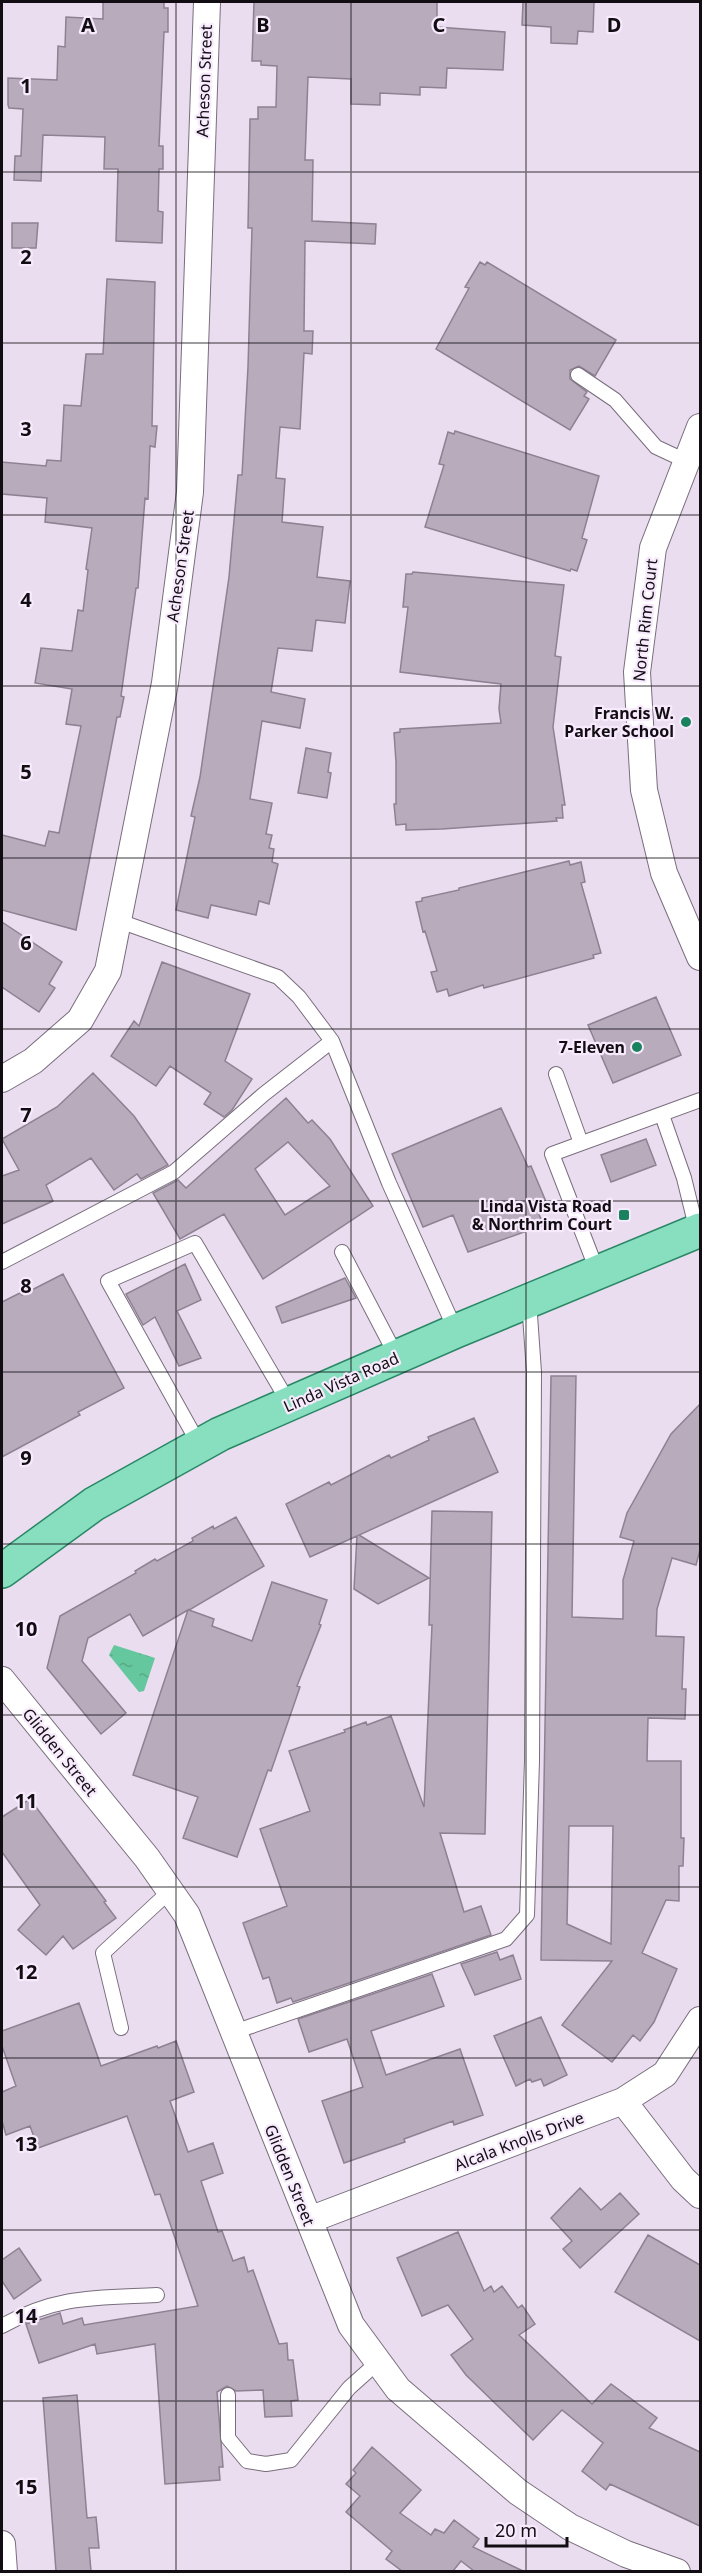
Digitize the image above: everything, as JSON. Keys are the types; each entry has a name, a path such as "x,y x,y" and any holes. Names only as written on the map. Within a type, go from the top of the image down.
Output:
{"main road":[{"name":"Linda Vista Road","path":"2,1571 94,1504 200,1446 456,1331 699,1231"}],"street":[{"name":"Acheson Street","path":"2,1079 33,1061 80,1020 108,971 165,683 190,492 207,2"},
{"name":"North Rim Court","path":"700,427 653,548 637,672 644,790 664,873 700,957"},
{"name":"Glidden Street","path":"2,1680 147,1858 187,1915 351,2325 398,2389 518,2492 622,2563 677,2571"},
{"name":"Alcala Knolls Drive","path":"309,2220 623,2102 666,2073 700,2020"},
{"path":"623,2102 683,2179 700,2195"},
{"path":"2,2544 4,2571"}],"lane":[{"path":"578,375 615,400 656,447 686,461"},
{"path":"119,921 278,977 299,997 332,1041 389,1183 456,1331"},
{"path":"2,1262 174,1172 264,1094 332,1041"},
{"path":"556,1074 582,1143"},
{"path":"598,1273 552,1154 700,1100"},
{"path":"662,1114 699,1231"},
{"path":"200,1446 108,1281 195,1243 290,1404"},
{"path":"342,1252 397,1357"},
{"path":"234,2032 506,1939 527,1916 532,1761 534,1372 529,1301"},
{"path":"121,2028 103,1953 170,1891"},
{"path":"2,2326 50,2304 72,2299 157,2295"},
{"path":"228,2395 228,2438 247,2461 266,2464 291,2460 349,2388 378,2362"}],"water":[{"path":"114,1645 155,1658 144,1691 139,1692 109,1655"}],"building":[{"path":"103,2 164,2 164,8 168,8 168,32 164,32 159,146 163,146 163,169 159,169 158,211 163,212 162,243 116,241 118,169 104,169 105,137 43,135 41,181 14,180 15,156 21,156 23,109 9,108 8,78 57,80 58,46 65,47 66,17 103,19"},
{"path":"254,2 437,2 437,27 505,32 503,70 447,68 446,88 420,87 420,95 380,93 380,105 351,104 351,79 308,77 305,160 313,160 312,221 376,224 375,244 305,241 304,331 313,331 312,354 304,353 300,429 280,427 276,478 285,479 282,522 323,527 317,577 350,581 345,623 316,620 312,651 278,648 271,692 305,699 300,728 262,721 250,799 272,803 266,834 272,835 269,848 274,849 272,862 278,864 269,904 259,901 256,915 211,905 208,918 176,910 195,817 191,816 200,777 229,577 238,475 242,475 252,228 248,228 250,119 258,119 258,107 276,107 277,66 261,65 261,61 252,61"},
{"path":"523,2 594,2 593,32 578,31 577,44 551,43 551,27 522,25"},
{"path":"12,223 38,223 36,248 12,248"},
{"path":"480,262 485,265 487,262 616,340 595,376 579,366 570,370 570,379 587,392 584,396 589,399 570,430 436,349 469,288 465,287"},
{"path":"107,279 155,282 152,426 157,426 155,447 150,446 148,499 145,498 138,588 136,588 121,696 124,697 120,717 117,717 76,930 2,910 2,835 45,846 49,831 59,833 81,726 66,724 72,689 35,683 41,648 72,651 78,610 83,611 92,528 45,522 47,498 2,494 2,462 46,466 47,460 61,461 64,405 81,406 86,354 103,354"},
{"path":"455,431 599,476 582,538 587,540 577,571 571,569 570,571 425,527 444,465 439,464 448,432 454,434"},
{"path":"413,572 564,585 555,656 561,657 553,727 565,805 562,805 563,818 556,818 557,821 442,829 406,830 406,824 396,825 394,733 400,732 400,729 501,723 499,709 501,684 400,672 408,607 403,607 406,574"},
{"path":"306,748 331,753 327,798 298,793"},
{"path":"569,861 570,865 581,862 585,882 581,883 601,953 593,955 594,958 484,988 483,985 449,996 447,989 437,992 431,972 437,971 425,931 423,932 416,902 422,901 422,898 459,890 459,888"},
{"path":"2,922 62,962 49,984 55,988 39,1012 2,987"},
{"path":"162,962 250,994 225,1061 252,1079 232,1110 224,1117 204,1104 211,1093 170,1066 156,1086 111,1056 134,1021 139,1026"},
{"path":"656,997 681,1055 613,1083 588,1025"},
{"path":"93,1073 134,1116 168,1165 141,1179 137,1174 114,1190 91,1158 46,1185 53,1201 2,1224 2,1176 19,1170 2,1139 57,1107"},
{"path":"286,1098 308,1123 312,1120 330,1139 373,1206 263,1279 224,1214 180,1239 153,1193 178,1180 186,1188","holes":["288,1142 330,1186 285,1215 255,1169"]},
{"path":"501,1108 528,1167 531,1166 547,1204 536,1208 544,1225 468,1252 453,1215 423,1227 392,1154"},
{"path":"646,1139 656,1165 611,1182 601,1155"},
{"path":"185,1264 201,1300 177,1311 201,1358 179,1366 155,1317 143,1325 126,1294"},
{"path":"63,1274 124,1388 78,1412 80,1415 2,1457 2,1302 20,1293 22,1295"},
{"path":"345,1278 356,1298 282,1323 276,1307"},
{"path":"551,1376 576,1376 572,1617 623,1619 623,1580 634,1541 620,1537 627,1513 671,1434 700,1404 700,1550 696,1565 672,1558 657,1609 656,1636 684,1637 682,1689 686,1689 685,1719 648,1718 647,1761 681,1761 681,1838 684,1838 683,1866 679,1866 679,1901 666,1900 642,1953 677,1969 654,2022 640,2041 633,2035 612,2062 562,2025 612,1961 541,1960","holes":["569,1826 613,1826 611,1944 567,1924"]},
{"path":"474,1418 498,1472 359,1535 429,1578 378,1604 354,1589 357,1536 310,1557 286,1504 329,1482 331,1485 389,1455 391,1458 429,1440 428,1437"},
{"path":"432,1511 492,1512 485,1834 440,1833 464,1912 481,1906 491,1935 293,2002 291,1998 277,2003 269,1977 263,1979 243,1923 287,1906 260,1829 310,1811 289,1751 345,1732 344,1730 366,1722 367,1725 391,1716 424,1807 432,1625 429,1625"},
{"path":"236,1517 264,1566 189,1610 214,1619 212,1626 252,1641 272,1582 327,1600 319,1624 321,1625 297,1686 300,1687 271,1771 268,1770 237,1857 183,1838 198,1797 133,1775 188,1610 143,1636 130,1614 88,1638 82,1661 126,1713 101,1734 47,1668 60,1616 136,1573 135,1571 155,1559 157,1561 193,1541 192,1538 213,1526 214,1529"},
{"path":"30,1799 106,1901 104,1902 116,1918 73,1949 63,1936 46,1955 18,1930 40,1905 2,1852 2,1817"},
{"path":"497,1952 500,1960 513,1955 521,1979 475,1995 461,1964"},
{"path":"432,1974 444,2006 371,2031 386,2075 460,2049 483,2115 454,2125 453,2121 404,2139 405,2142 344,2163 322,2101 363,2087 347,2039 309,2052 298,2019"},
{"path":"79,2003 101,2066 176,2041 194,2092 170,2101 188,2152 213,2143 223,2173 201,2181 218,2232 222,2231 233,2261 244,2257 248,2272 253,2270 279,2344 287,2343 288,2360 293,2360 298,2400 291,2401 292,2416 265,2417 263,2390 236,2391 227,2386 217,2392 223,2467 219,2467 220,2480 165,2484 155,2344 97,2354 95,2344 39,2363 26,2324 60,2313 63,2324 82,2318 84,2325 198,2306 160,2194 155,2195 127,2116 38,2148 30,2126 6,2135 2,2121 2,2092 16,2086 2,2046 2,2031"},
{"path":"541,2017 567,2075 544,2086 541,2079 532,2082 530,2079 516,2086 494,2036"},
{"path":"580,2188 601,2210 620,2193 639,2214 580,2268 563,2249 572,2241 551,2218"},
{"path":"458,2232 484,2291 491,2286 494,2292 502,2286 518,2308 522,2305 535,2324 519,2335 592,2404 611,2384 657,2418 649,2428 700,2452 700,2526 610,2484 606,2490 582,2471 603,2443 562,2410 533,2440 466,2375 451,2355 473,2339 448,2305 422,2316 397,2258"},
{"path":"648,2235 700,2265 700,2341 615,2292"},
{"path":"19,2248 41,2280 14,2299 2,2281 2,2260"},
{"path":"77,2395 87,2518 96,2517 99,2548 89,2548 91,2571 56,2571 43,2398"},
{"path":"372,2447 421,2490 400,2513 431,2535 435,2529 444,2533 454,2520 479,2539 473,2547 523,2571 474,2571 461,2561 453,2571 402,2571 386,2559 392,2551 346,2512 360,2496 346,2484 356,2473 353,2470"}],"place":[{"name":"Francis W. Parker School","path":"686,722"},
{"name":"7-Eleven","path":"637,1047"},
{"name":"Linda Vista Road & Northrim Court","path":"624,1215"}]}
